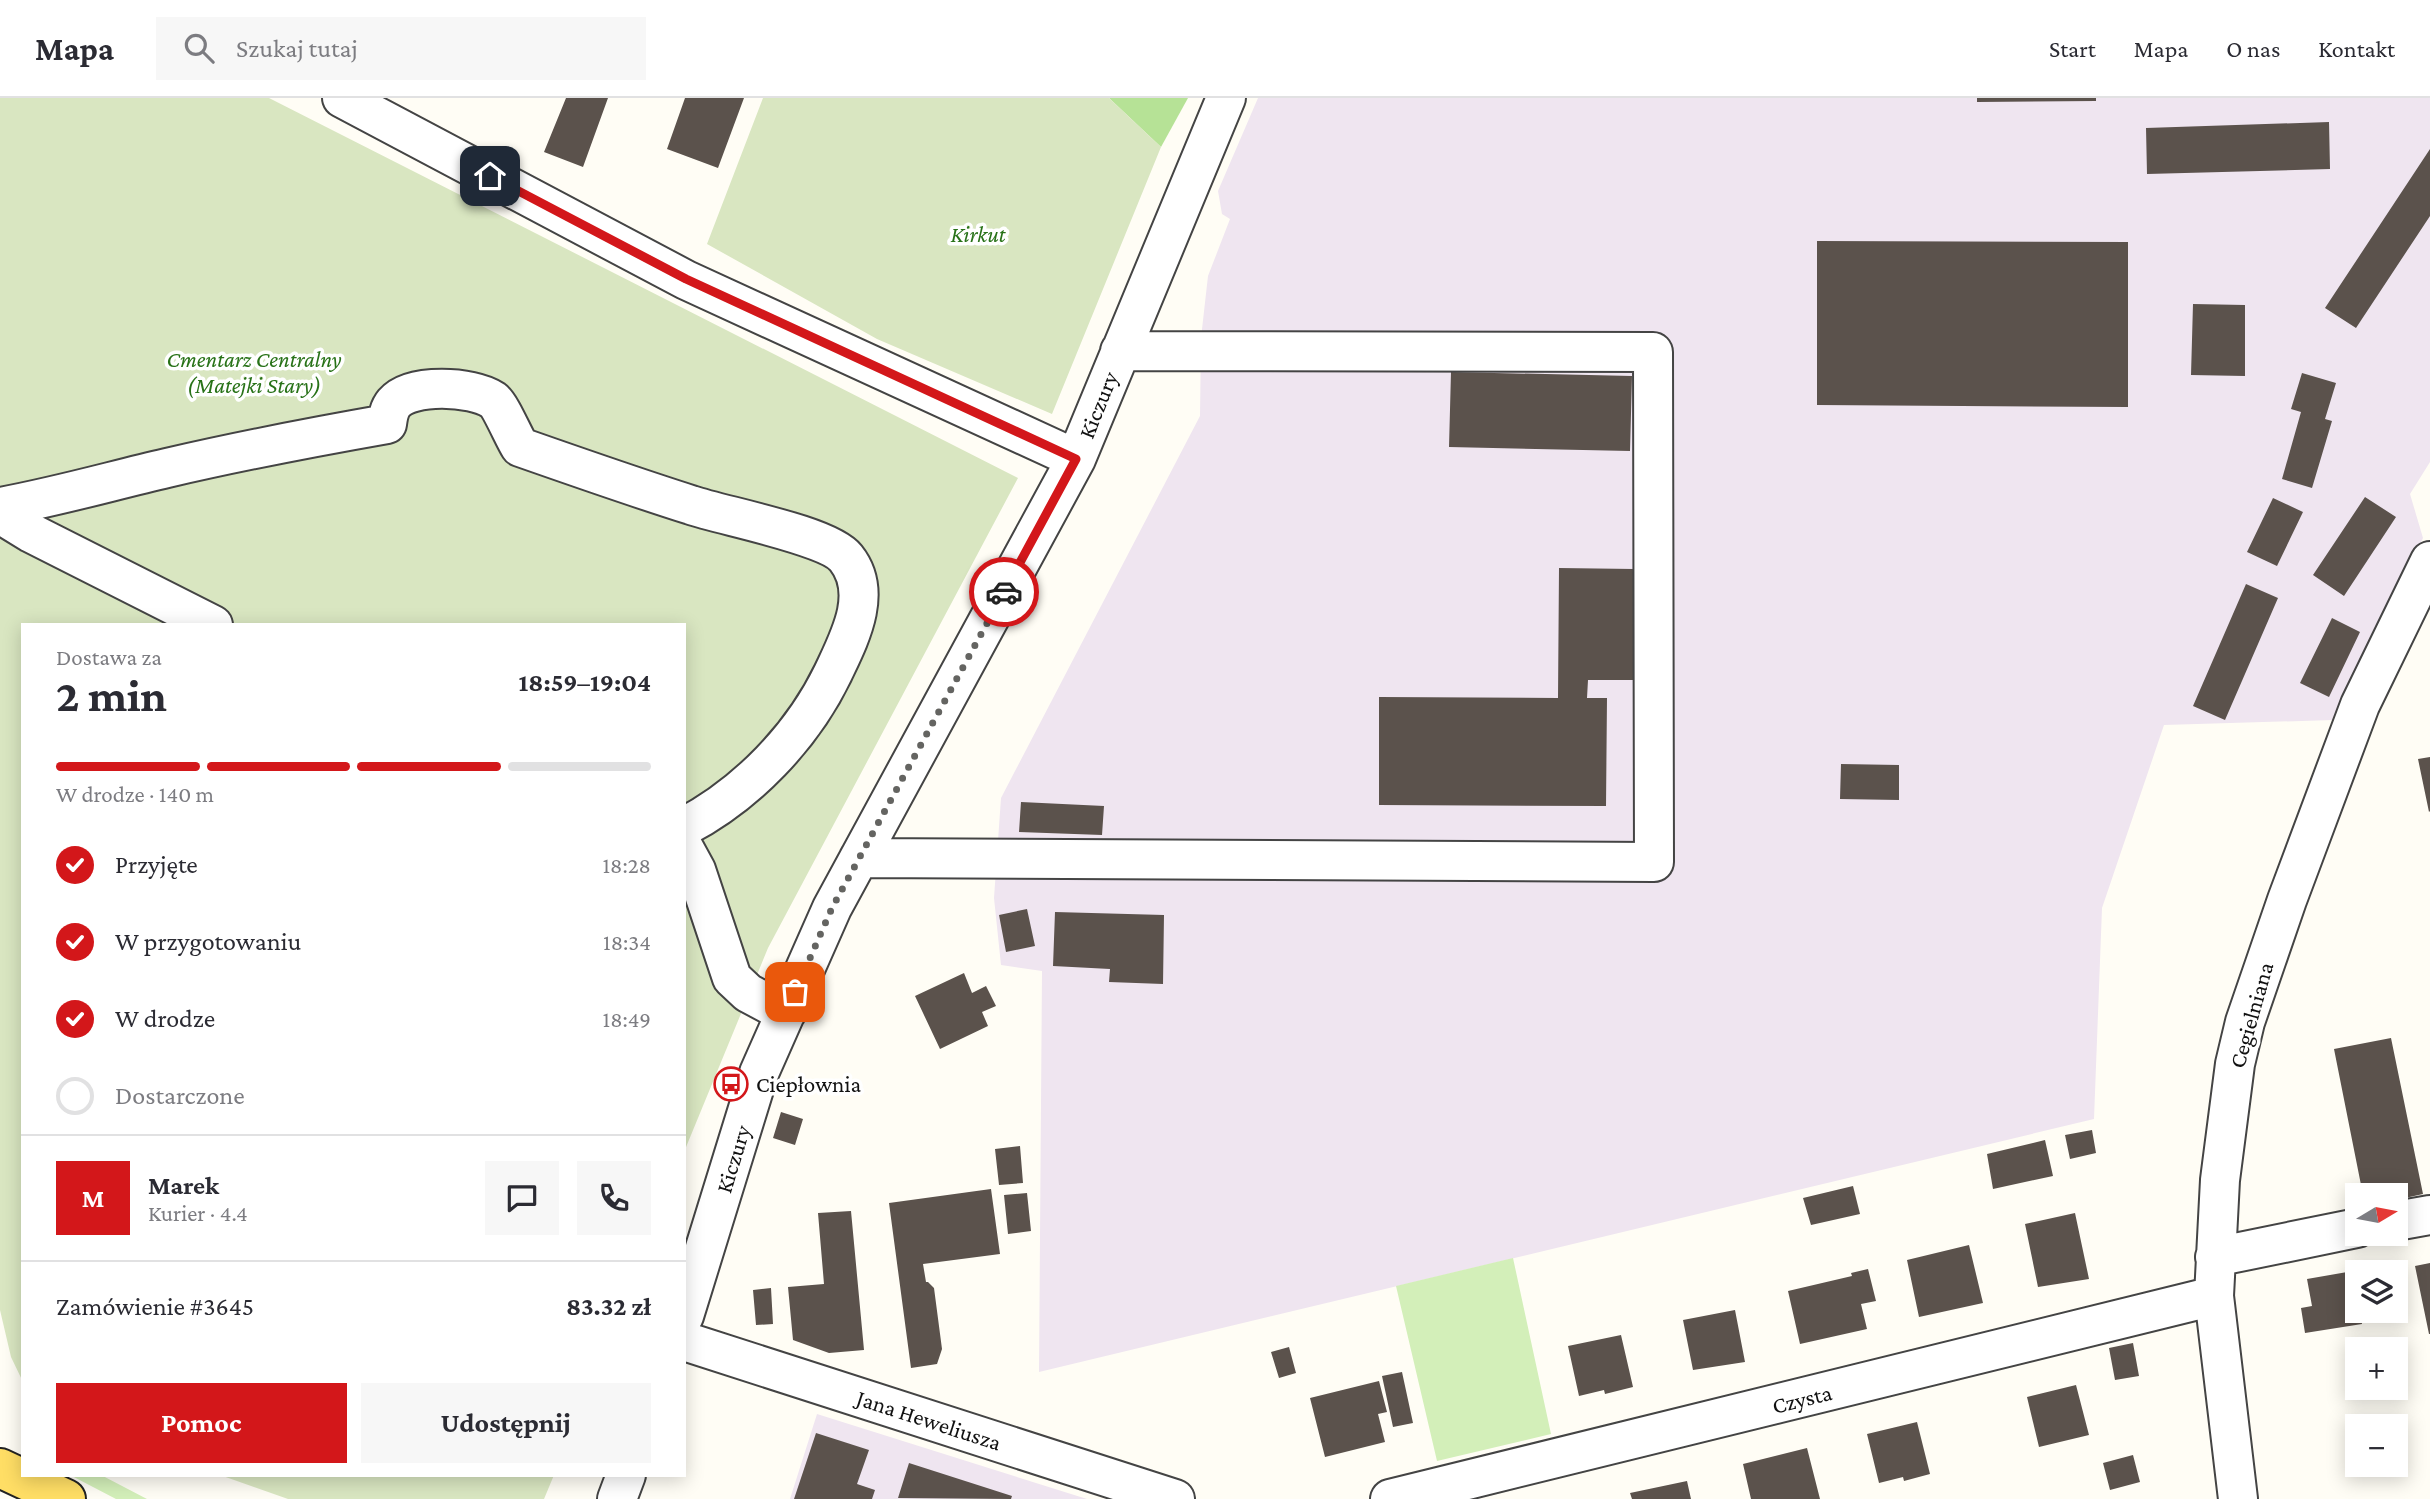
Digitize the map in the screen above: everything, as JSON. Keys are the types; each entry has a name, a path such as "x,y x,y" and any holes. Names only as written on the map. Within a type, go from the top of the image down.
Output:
{"main road":[{"path":"0,1468 66,1499"}],"street":[{"path":"342,98 686,279 1076,459"},
{"name":"Kiczury","path":"686,1310 759,1073 832,908 1076,459 1226,98"},
{"path":"859,858 1654,862 1653,352 1120,351"},
{"path":"0,507 50,498 277,443 387,424 388,413 395,402 404,396 458,389 482,394 495,401 520,447 688,504 809,537 832,547 845,557 852,570 859,602 855,622 830,678 798,729 766,765 732,798 686,826"},
{"path":"0,514 31,533 209,623"},
{"name":"Cegielniana","path":"2238,1499 2214,1296 2216,1221 2227,1114 2245,1021 2360,705 2430,561"},
{"path":"686,852 696,870 732,978 748,993 786,1013"},
{"path":"2408,1218 2430,1215"},
{"path":"2215,1257 2345,1230"},
{"name":"Czysta","path":"1390,1499 2214,1296"},
{"name":"Jana Heweliusza","path":"686,1342 1175,1499"},
{"path":"617,1499 625,1477"}],"shaded area":[{"path":"1258,98 2430,98 2430,462 2410,494 2423,538 2333,720 2164,725 2102,908 2094,1119 1039,1372 1042,971 1001,965 994,898 1001,798 1200,416 1201,338 1208,276 1230,219 1222,214 1218,191"},
{"path":"817,1414 1087,1499 790,1499"}],"green space":[{"name":"Cmentarz Centralny (Matejki Stary)","path":"0,98 269,98 1018,478 768,948 686,1147 686,623 21,623 21,1378 11,1357 0,1310"},
{"name":"Kirkut","path":"763,98 1109,98 1161,147 1052,414 877,339 707,244"},
{"path":"1109,98 1188,98 1161,147"},
{"path":"1513,1258 1551,1434 1437,1461 1396,1286"},
{"path":"74,1477 105,1477 147,1499 116,1499"},
{"path":"226,1477 553,1477 544,1499 288,1499"}],"building":[{"path":"566,98 608,98 583,167 544,152"},
{"path":"685,98 744,98 718,168 667,149"},
{"path":"1977,98 2096,98 2096,101 1977,102"},
{"path":"2329,122 2330,169 2147,174 2146,128"},
{"path":"2430,149 2430,216 2356,328 2325,308"},
{"path":"1817,241 2128,242 2128,407 1817,405"},
{"path":"2193,304 2245,305 2245,376 2191,375"},
{"path":"1451,372 1632,376 1630,451 1449,447"},
{"path":"2302,373 2336,383 2325,419 2332,421 2312,488 2282,479 2301,412 2291,409"},
{"path":"2365,497 2396,517 2344,596 2313,575"},
{"path":"2273,498 2303,512 2277,566 2247,552"},
{"path":"1559,568 1634,569 1634,680 1588,680 1587,698 1607,698 1606,806 1379,805 1379,697 1558,698"},
{"path":"2246,584 2278,598 2225,720 2193,706"},
{"path":"2332,618 2360,632 2329,697 2300,683"},
{"path":"2430,757 2430,811 2429,812 2418,759"},
{"path":"1841,764 1899,765 1899,800 1840,799"},
{"path":"1021,802 1104,806 1102,835 1019,832"},
{"path":"1027,909 1035,946 1006,952 999,915"},
{"path":"1055,912 1164,915 1163,984 1109,982 1110,969 1053,966"},
{"path":"964,973 972,993 986,986 996,1006 982,1012 988,1026 940,1049 915,996"},
{"path":"2391,1038 2423,1194 2408,1197 2408,1183 2361,1183 2334,1049"},
{"path":"781,1112 803,1119 795,1145 773,1138"},
{"path":"2092,1130 2096,1153 2070,1159 2065,1135"},
{"path":"2045,1140 2053,1176 1993,1189 1987,1154"},
{"path":"1020,1146 1023,1183 999,1185 995,1149"},
{"path":"1853,1186 1860,1214 1811,1225 1803,1198"},
{"path":"991,1189 1000,1254 923,1264 926,1282 934,1288 942,1349 937,1364 911,1368 889,1203"},
{"path":"1027,1193 1031,1231 1008,1234 1004,1195"},
{"path":"851,1211 864,1350 829,1353 793,1340 788,1287 824,1284 818,1213"},
{"path":"2075,1213 2089,1279 2038,1287 2025,1224"},
{"path":"1969,1245 1983,1303 1919,1317 1907,1260"},
{"path":"2430,1263 2430,1334 2429,1334 2415,1266"},
{"path":"1868,1269 1876,1301 1861,1304 1867,1329 1800,1344 1788,1291 1852,1276 1851,1273"},
{"path":"2345,1272 2345,1323 2362,1324 2305,1333 2301,1308 2312,1306 2307,1279"},
{"path":"771,1288 773,1324 756,1325 753,1290"},
{"path":"1735,1310 1745,1362 1693,1370 1683,1320"},
{"path":"1621,1335 1633,1387 1605,1394 1604,1390 1579,1396 1568,1346"},
{"path":"2133,1343 2139,1376 2115,1380 2109,1348"},
{"path":"1289,1347 1296,1373 1279,1378 1271,1352"},
{"path":"1402,1372 1413,1423 1393,1427 1382,1376"},
{"path":"1379,1381 1387,1412 1378,1414 1385,1442 1325,1457 1310,1398"},
{"path":"2076,1385 2089,1435 2039,1447 2027,1397"},
{"path":"1917,1422 1930,1474 1904,1481 1903,1477 1879,1483 1867,1434"},
{"path":"816,1433 869,1450 857,1484 875,1490 872,1499 794,1499"},
{"path":"1807,1448 1820,1499 1751,1499 1743,1464"},
{"path":"2133,1455 2140,1482 2110,1490 2103,1463"},
{"path":"909,1463 1012,1496 1011,1499 898,1498"},
{"path":"1687,1481 1691,1499 1632,1499 1630,1493"}],"way so far":[{"path":"795,992 832,908 1004,592"}],"place":[{"name":"Ciepłownia","path":"731,1084"}],"route":[{"path":"490,176 686,279 1076,459 1004,592"}]}
